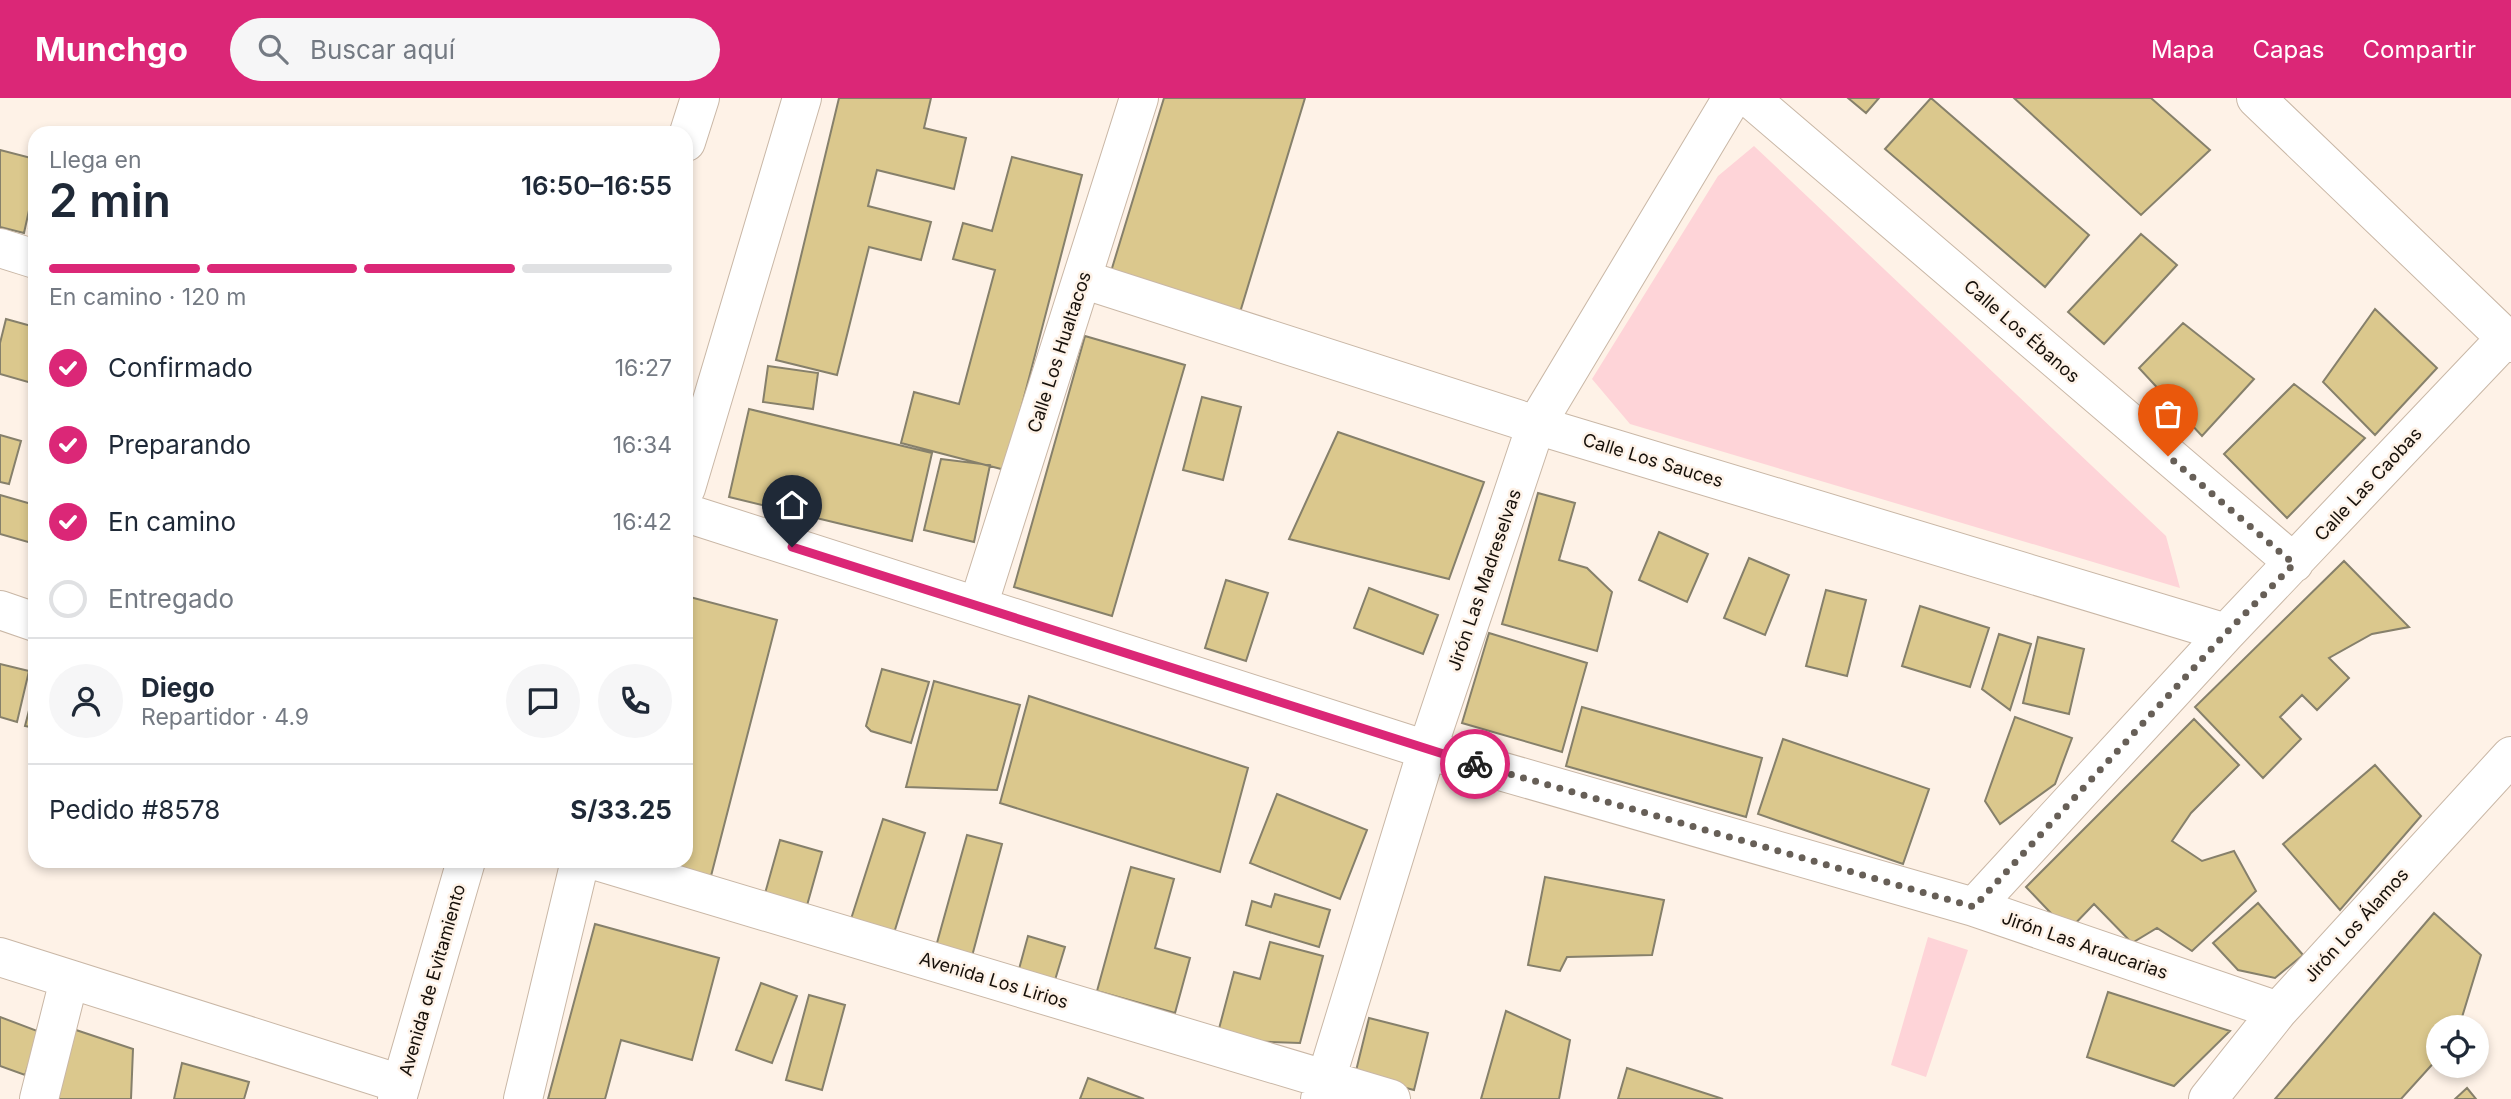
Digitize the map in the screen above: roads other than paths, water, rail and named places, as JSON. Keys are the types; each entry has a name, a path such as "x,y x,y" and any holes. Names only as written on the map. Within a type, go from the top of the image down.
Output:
{"street":[{"path":"691,126 700,98"},
{"path":"693,464 802,98"},
{"name":"Calle Los Hualtacos","path":"978,606 1139,98"},
{"name":"Jirón Las Madreselvas","path":"1322,1089 1427,750 1536,425 1732,98"},
{"name":"Calle Los Ébanos","path":"1750,98 2294,564"},
{"path":"2256,98 2508,340"},
{"path":"0,248 28,257"},
{"name":"Calle Los Sauces","path":"1082,279 1536,425 2226,633"},
{"name":"Calle Las Caobas","path":"1974,907 2226,633 2508,340"},
{"name":"Jirón Las Araucarias","path":"693,515 1427,750 1974,907 2278,1011"},
{"path":"0,610 28,620"},
{"name":"Jirón Los Álamos","path":"2208,1099 2278,1011 2511,756"},
{"name":"Avenida de Evitamiento","path":"399,1092 464,868"},
{"path":"523,1099 578,868"},
{"name":"Avenida Los Lirios","path":"619,868 1322,1089 1391,1099"},
{"path":"0,957 399,1092"},
{"path":"39,1099 69,979"}]}
